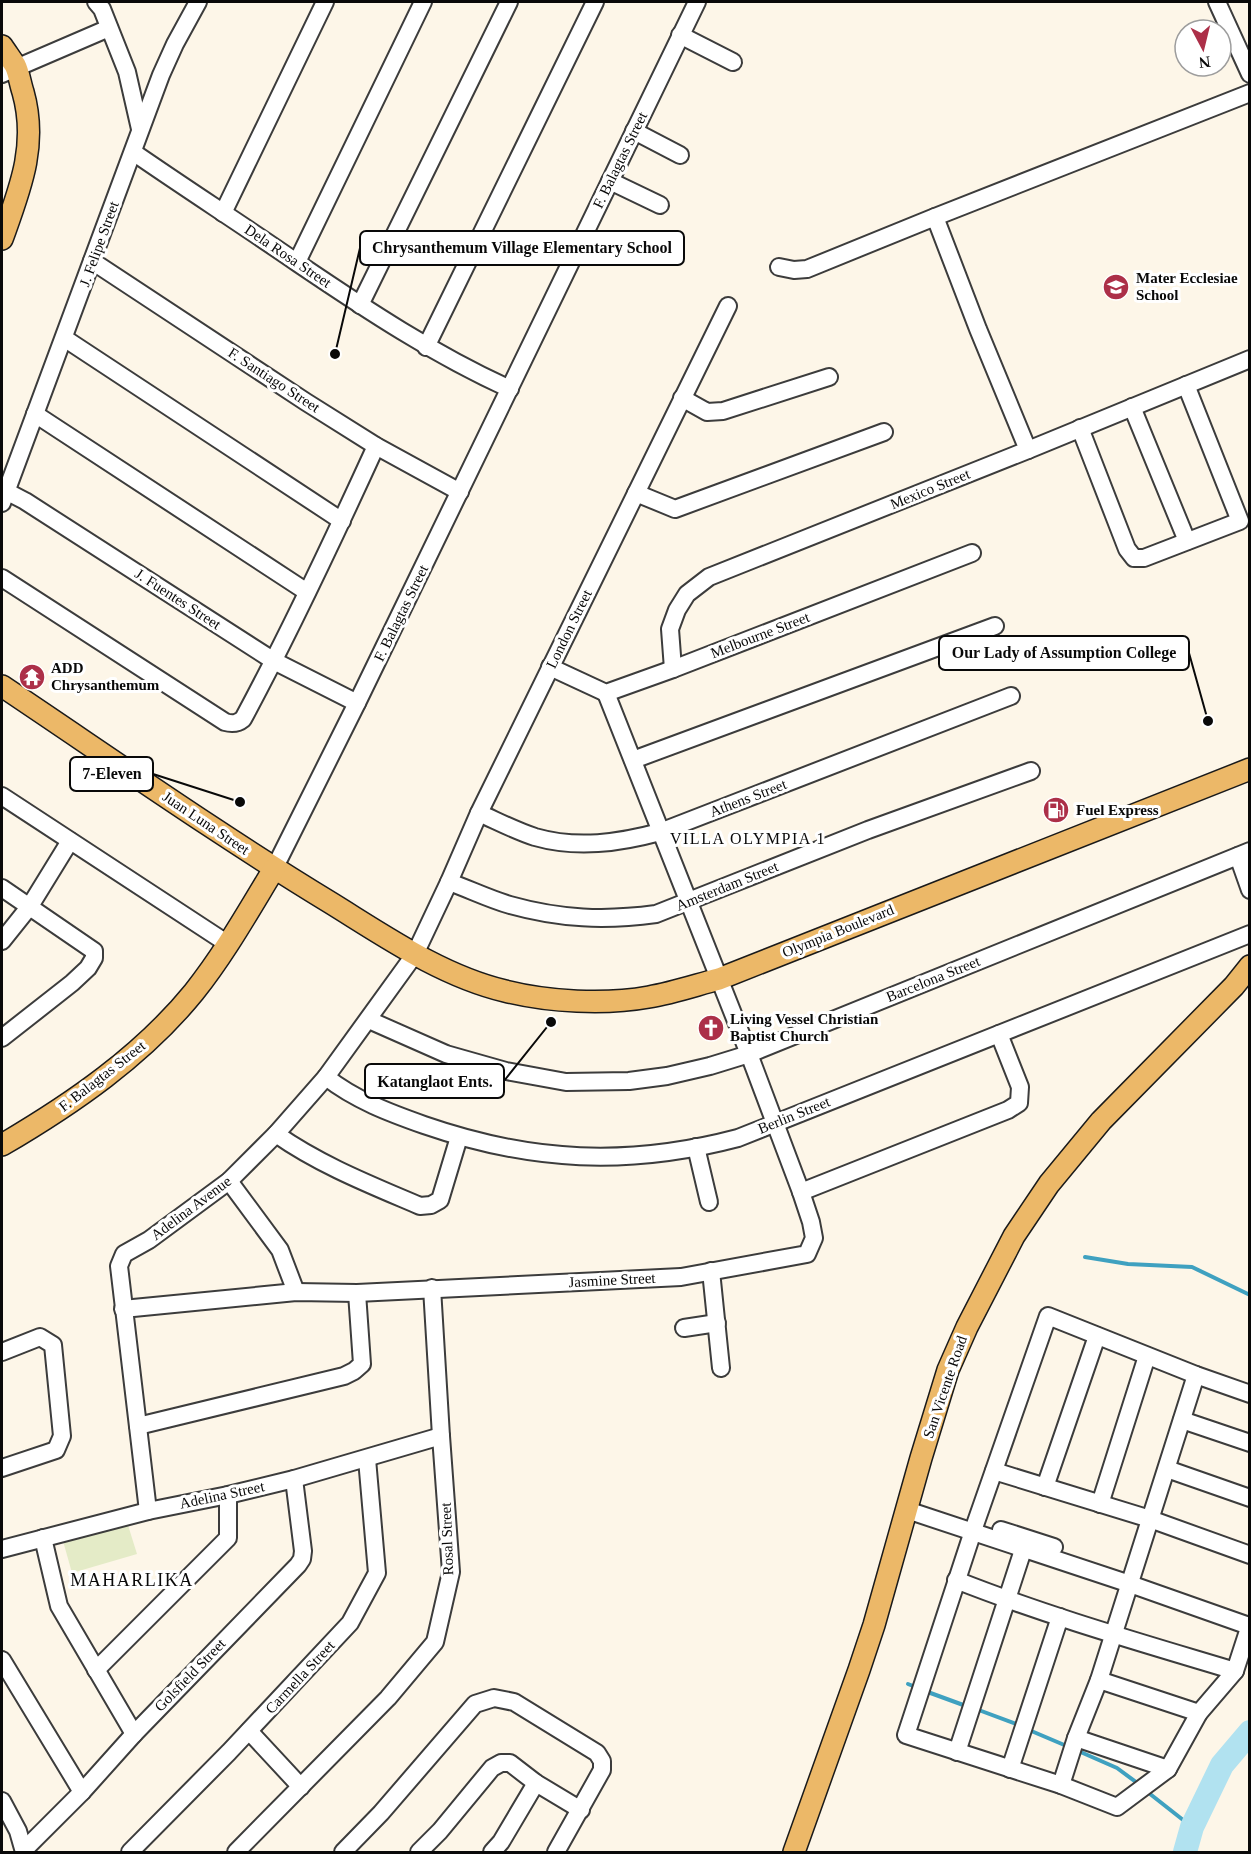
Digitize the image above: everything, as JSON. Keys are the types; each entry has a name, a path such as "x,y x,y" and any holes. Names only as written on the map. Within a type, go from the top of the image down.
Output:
{"main road":[{"path":"2,46 9,70 25,99 30,130 20,190 2,239"},
{"name":"Juan Luna Street","path":"2,686 274,869 415,954"},
{"name":"Olympia Boulevard","path":"415,954 473,981 505,991 553,999 610,1001 649,997 719,979 1250,769"},
{"name":"F. Balagtas Street","path":"2,1145 45,1120 132,1056 172,1017 228,944 274,869"},
{"name":"San Vicente Road","path":"794,1852 863,1659 948,1370 967,1327 1014,1236 1049,1184 1101,1121 1234,986 1250,966"}],"street":[{"name":"J. Felipe Street","path":"3,494 93,261 140,130 175,44 198,2"},
{"path":"223,213 325,2"},
{"path":"297,262 423,2"},
{"path":"360,305 510,2"},
{"path":"426,347 595,2"},
{"name":"F. Balagtas Street","path":"274,869 357,704 697,2"},
{"path":"1217,2 1250,74"},
{"path":"101,4 127,72 140,130"},
{"path":"9,70 109,28"},
{"path":"680,35 733,62"},
{"path":"779,267 794,270 807,269 832,261 935,217 1250,93"},
{"path":"634,131 680,155"},
{"name":"Dela Rosa Street","path":"133,152 426,347 510,389"},
{"path":"610,182 660,205"},
{"path":"935,217 1028,450"},
{"name":"F. Santiago Street","path":"93,261 306,402 376,446 460,492"},
{"name":"London Street","path":"415,954 479,813 728,306"},
{"path":"64,338 342,521"},
{"name":"Mexico Street","path":"673,669 670,629 677,610 687,594 710,577 1250,359"},
{"path":"682,398 707,412 723,411 829,377"},
{"path":"1080,428 1127,549 1134,558 1144,558 1240,521 1186,385"},
{"path":"1132,407 1187,541"},
{"path":"35,414 307,592"},
{"path":"636,493 675,509 884,432"},
{"path":"2,578 225,722 234,724 243,719 274,662 376,446"},
{"name":"J. Fuentes Street","path":"3,494 25,501 274,662 357,704"},
{"name":"Melbourne Street","path":"606,693 972,554"},
{"path":"633,760 995,626"},
{"path":"550,667 606,693"},
{"name":"Jasmine Street","path":"123,1309 296,1292 357,1293 681,1277 807,1254 814,1238 801,1192 749,1053 606,693"},
{"name":"Athens Street","path":"479,813 535,837 580,844 626,841 660,832 1011,696"},
{"name":"Amsterdam Street","path":"449,882 508,905 558,916 625,918 656,914 868,830 1031,771"},
{"path":"2,796 228,944"},
{"path":"2,941 30,906 70,841"},
{"path":"1244,853 1250,890"},
{"name":"Barcelona Street","path":"369,1020 446,1054 506,1071 566,1083 629,1081 667,1076 710,1066 749,1053 1244,853"},
{"path":"2,888 94,951 94,958 80,975 2,1038"},
{"name":"Berlin Street","path":"326,1077 340,1088 388,1112 459,1137 537,1154 642,1156 696,1148 738,1138 1250,934"},
{"name":"Adelina Avenue","path":"148,1511 123,1309 119,1266 124,1254 149,1240 229,1181 276,1134 326,1077 415,954"},
{"path":"801,1192 1008,1110 1019,1102 1020,1087 999,1034"},
{"path":"276,1134 294,1147 359,1180 420,1206 431,1205 440,1200 459,1137"},
{"path":"696,1148 709,1202"},
{"path":"229,1181 280,1250 296,1292"},
{"path":"711,1271 721,1368"},
{"name":"Rosal Street","path":"236,1852 388,1698 435,1642 451,1572 432,1288"},
{"path":"138,1426 344,1376 354,1371 362,1364 357,1293"},
{"path":"974,1527 1023,1550 1131,1578 1249,1625 1235,1671 1199,1713 1168,1769 1117,1807 1061,1785 906,1734 974,1527 1048,1316 1250,1394"},
{"path":"684,1328 717,1323"},
{"path":"1045,1487 1097,1336"},
{"path":"2,1352 40,1337 53,1344 62,1436 56,1450 2,1468"},
{"path":"1100,1504 1147,1356"},
{"path":"1061,1785 1076,1738 1099,1680 1196,1375"},
{"path":"1182,1420 1250,1443"},
{"name":"Adelina Street","path":"2,1549 148,1511 294,1479 441,1437"},
{"name":"Carmella Street","path":"130,1852 249,1731 350,1623 377,1573 367,1459"},
{"path":"1167,1468 1250,1498"},
{"path":"994,1471 1150,1520 1250,1555"},
{"name":"Golsfield Street","path":"24,1851 298,1565 303,1551 294,1479"},
{"path":"96,1670 228,1538 228,1495"},
{"path":"908,1505 1250,1617"},
{"path":"43,1538 59,1606 134,1734"},
{"path":"957,1752 1023,1550"},
{"path":"956,1580 1007,1600 1235,1671"},
{"path":"1010,1769 1060,1617"},
{"path":"2,1660 82,1792"},
{"path":"1099,1680 1199,1713"},
{"path":"343,1852 381,1813 475,1704 494,1698 514,1702 597,1753 602,1761 602,1770 556,1852"},
{"path":"249,1731 301,1787"},
{"path":"1076,1738 1168,1769"},
{"path":"419,1852 440,1831 492,1768 501,1763 510,1763 536,1783 581,1810"},
{"path":"492,1852 501,1842 536,1783"},
{"path":"2,1801 18,1832 24,1851"}],"green space":[{"path":"127,1522 137,1554 72,1573 63,1541"}],"waterway":[{"path":"1085,1257 1128,1264 1192,1267 1250,1295"},
{"path":"908,1684 918,1688"},
{"path":"925,1691 966,1706"},
{"path":"976,1709 1019,1725"},
{"path":"1029,1730 1069,1747"},
{"path":"1185,1852 1192,1827 1222,1765 1250,1732"},
{"path":"1076,1750 1117,1768 1140,1785"},
{"path":"1145,1790 1192,1827"}],"place":[{"name":"Mater Ecclesiae School","path":"1116,287"},
{"name":"Chrysanthemum Village Elementary School","path":"335,354"},
{"name":"ADD Chrysanthemum","path":"32,677"},
{"name":"Our Lady of Assumption College","path":"1208,721"},
{"name":"7-Eleven","path":"240,802"},
{"name":"Fuel Express","path":"1056,810"},
{"name":"Katanglaot Ents.","path":"551,1022"},
{"name":"Living Vessel Christian Baptist Church","path":"711,1028"}],"district":[{"name":"VILLA OLYMPIA 1","path":"748,838"},
{"name":"MAHARLIKA","path":"132,1580"}]}
